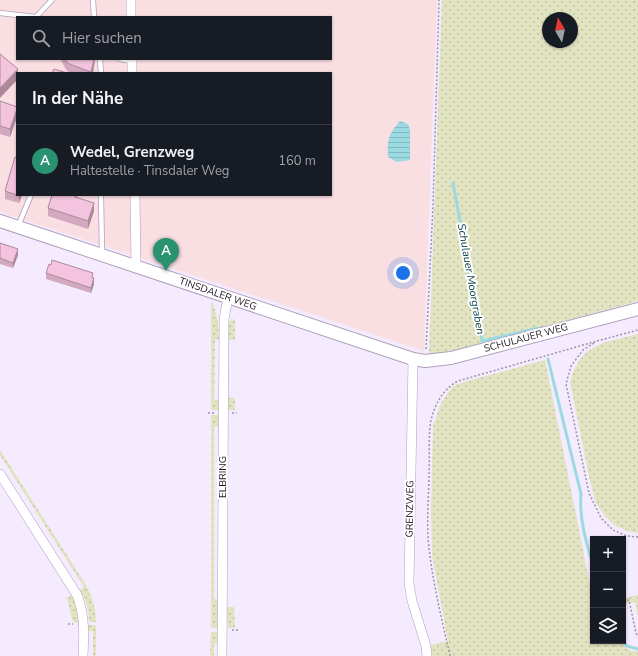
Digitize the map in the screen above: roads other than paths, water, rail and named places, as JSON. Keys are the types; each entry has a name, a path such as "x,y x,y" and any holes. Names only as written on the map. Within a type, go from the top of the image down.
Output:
{"street":[{"path":"131,0 131,16"},
{"path":"132,60 132,72"},
{"path":"135,196 136,267"},
{"name":"TINSDALER WEG","path":"0,221 228,298 419,360"},
{"name":"ELBRING","path":"222,656 224,319 228,298"},
{"name":"SCHULAUER WEG","path":"419,360 451,358 638,309"},
{"name":"GRENZWEG","path":"419,360 409,583 412,601 426,646 427,656"},
{"path":"0,474 77,595 83,618 84,656"}],"lane":[{"path":"37,16 52,0"},
{"path":"93,0 94,16"},
{"path":"0,13 27,16"},
{"path":"100,60 101,72"},
{"path":"17,227 31,196"},
{"path":"101,196 102,256"}],"waterway":[{"name":"Schulauer Moorgraben","path":"453,183 482,341 539,328"},
{"name":"Schulauer Moorgraben","path":"548,359 581,494 582,521 590,554"},
{"name":"Schulauer Moorgraben","path":"625,644 638,649"}],"place":[{"name":"Wedel, Grenzweg","path":"166,271"}]}
